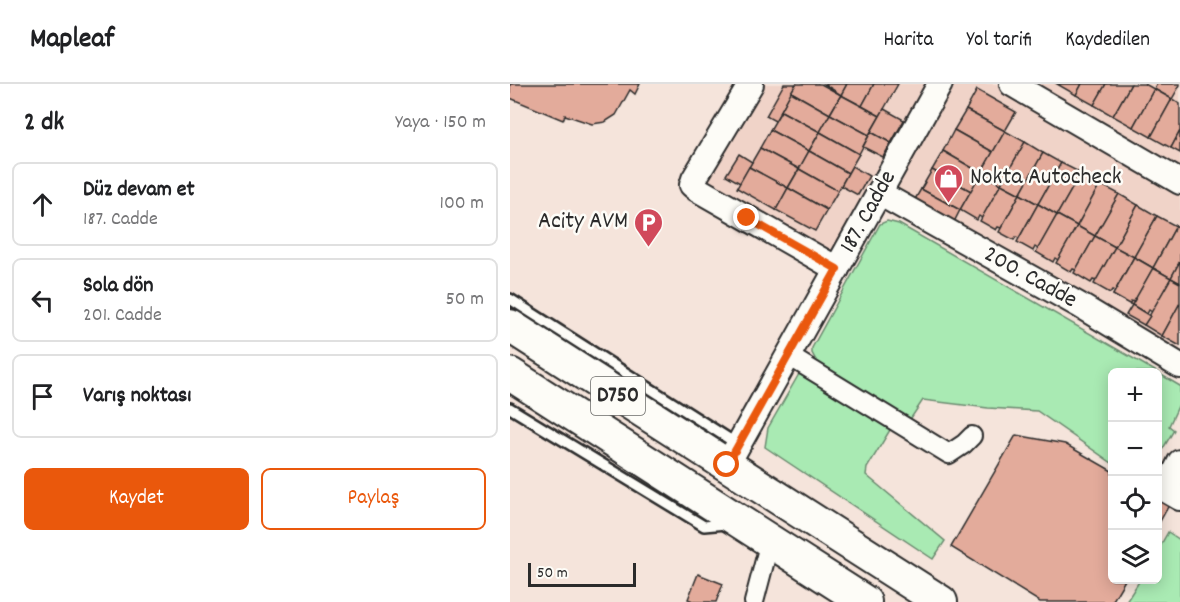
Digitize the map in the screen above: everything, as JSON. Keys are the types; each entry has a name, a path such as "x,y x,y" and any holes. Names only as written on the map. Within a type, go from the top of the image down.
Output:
{"highway":[{"name":"D750","path":"510,326 733,455 941,602"},
{"name":"D750","path":"510,374 866,602"}],"street":[{"path":"751,84 692,185 837,269"},
{"name":"187. Cadde","path":"733,455 940,84"},
{"path":"1012,84 1180,182"},
{"name":"200. Cadde","path":"879,193 1079,305 1180,366"},
{"path":"789,356 950,454 972,436"},
{"path":"1173,494 1180,462"},
{"path":"754,602 770,541"}],"lane":[{"path":"510,299 733,455"},
{"path":"510,408 704,526 742,524"}],"shaded area":[{"path":"756,84 1180,84 1180,361 886,210 853,263 698,183"}],"green space":[{"path":"887,221 899,224 1150,368 1108,368 1108,460 1037,411 923,400 909,421 818,364 812,348 880,224"},
{"path":"802,373 891,426 867,468 866,475 945,541 933,559 765,447 768,428 799,374"},
{"path":"1162,375 1180,386 1180,402 1169,426 1174,430 1162,450"},
{"path":"1168,532 1180,540 1180,602 1126,602 1137,584 1162,584 1162,543"}],"building":[{"path":"510,84 640,84 635,94 630,90 616,115 605,122 592,124 565,115 563,120 510,98"},
{"path":"784,84 796,84 775,121 766,116"},
{"path":"796,84 821,84 841,95 830,114 791,92"},
{"path":"824,84 847,84 841,95"},
{"path":"847,84 874,84 862,106 841,95"},
{"path":"874,84 898,84 880,116 862,106"},
{"path":"1057,84 1082,84 1076,95"},
{"path":"1082,84 1106,84 1094,105 1076,95"},
{"path":"1106,84 1131,84 1113,116 1094,105"},
{"path":"1131,84 1145,84 1154,89 1133,127 1113,116"},
{"path":"1157,84 1180,85 1172,99 1154,89"},
{"path":"1154,89 1172,99 1151,137 1133,127"},
{"path":"977,90 1016,112 1005,131 966,110"},
{"path":"791,92 830,114 820,132 781,111"},
{"path":"841,95 880,116 869,135 830,114"},
{"path":"1172,99 1180,104 1180,131 1171,148 1151,137"},
{"path":"884,109 904,120 891,143 871,132"},
{"path":"966,110 1005,131 993,152 954,130"},
{"path":"781,111 820,132 809,151 770,130"},
{"path":"830,114 869,135 859,154 820,132"},
{"path":"770,130 809,151 799,169 760,148"},
{"path":"954,130 993,152 981,173 943,151"},
{"path":"1005,131 1025,142 1001,184 981,173"},
{"path":"1180,131 1180,153 1171,148"},
{"path":"820,132 859,154 848,173 809,151"},
{"path":"871,132 891,143 883,157 863,147"},
{"path":"1025,142 1043,153 1020,194 1001,184"},
{"path":"760,148 799,169 788,188 749,167"},
{"path":"809,151 848,173 838,191 799,169"},
{"path":"943,151 981,173 971,191 932,170"},
{"path":"1043,153 1061,163 1038,204 1020,194"},
{"path":"739,154 752,162 740,183 726,175"},
{"path":"1061,163 1081,173 1057,215 1038,204"},
{"path":"852,166 869,176 858,195 841,186"},
{"path":"749,167 788,188 776,210 737,188"},
{"path":"799,169 838,191 827,210 788,188"},
{"path":"932,170 971,191 960,210 921,189"},
{"path":"981,173 1001,184 982,218 979,216 977,220 960,210"},
{"path":"1081,173 1100,184 1077,226 1057,215"},
{"path":"1001,184 1020,194 1001,228 998,227 996,230 980,221"},
{"path":"1100,184 1119,194 1095,236 1077,226"},
{"path":"788,188 827,210 815,231 776,210"},
{"path":"921,189 960,210 954,222 914,201"},
{"path":"1020,194 1038,204 1019,238 1016,237 1014,240 999,232"},
{"path":"1119,194 1138,205 1115,247 1095,236"},
{"path":"1038,204 1057,215 1038,249 1035,247 1033,251 1017,242"},
{"path":"1138,205 1157,216 1134,257 1115,247"},
{"path":"1057,215 1077,226 1058,260 1055,258 1053,262 1036,252"},
{"path":"1157,216 1176,226 1153,268 1134,257"},
{"path":"1077,226 1095,236 1076,270 1073,269 1071,272 1056,263"},
{"path":"1176,226 1180,228 1180,261 1171,278 1153,268"},
{"path":"1095,236 1115,247 1096,281 1093,280 1091,283 1074,273"},
{"path":"1115,247 1134,257 1115,291 1112,290 1110,293 1094,284"},
{"path":"1134,257 1153,268 1132,305 1113,295"},
{"path":"1134,257 1153,268 1134,302 1131,301 1129,304 1113,295"},
{"path":"1180,261 1180,283 1171,278"},
{"path":"1153,268 1171,278 1152,312 1149,310 1147,314 1132,305"},
{"path":"1171,278 1180,283 1180,303 1162,336 1144,325"},
{"path":"1180,303 1180,346 1162,336"},
{"path":"1132,305 1150,316 1144,325 1126,315"},
{"path":"1016,435 1065,444 1108,469 1108,584 1123,584 1112,602 1040,602 951,547"},
{"path":"1162,501 1169,505 1162,518"},
{"path":"698,574 723,584 716,602 695,602 688,599"}],"place":[{"name":"Nokta Autocheck","path":"949,204"},
{"name":"Acity AVM","path":"649,248"}],"route":[{"path":"727,465 837,269 747,218"}]}
